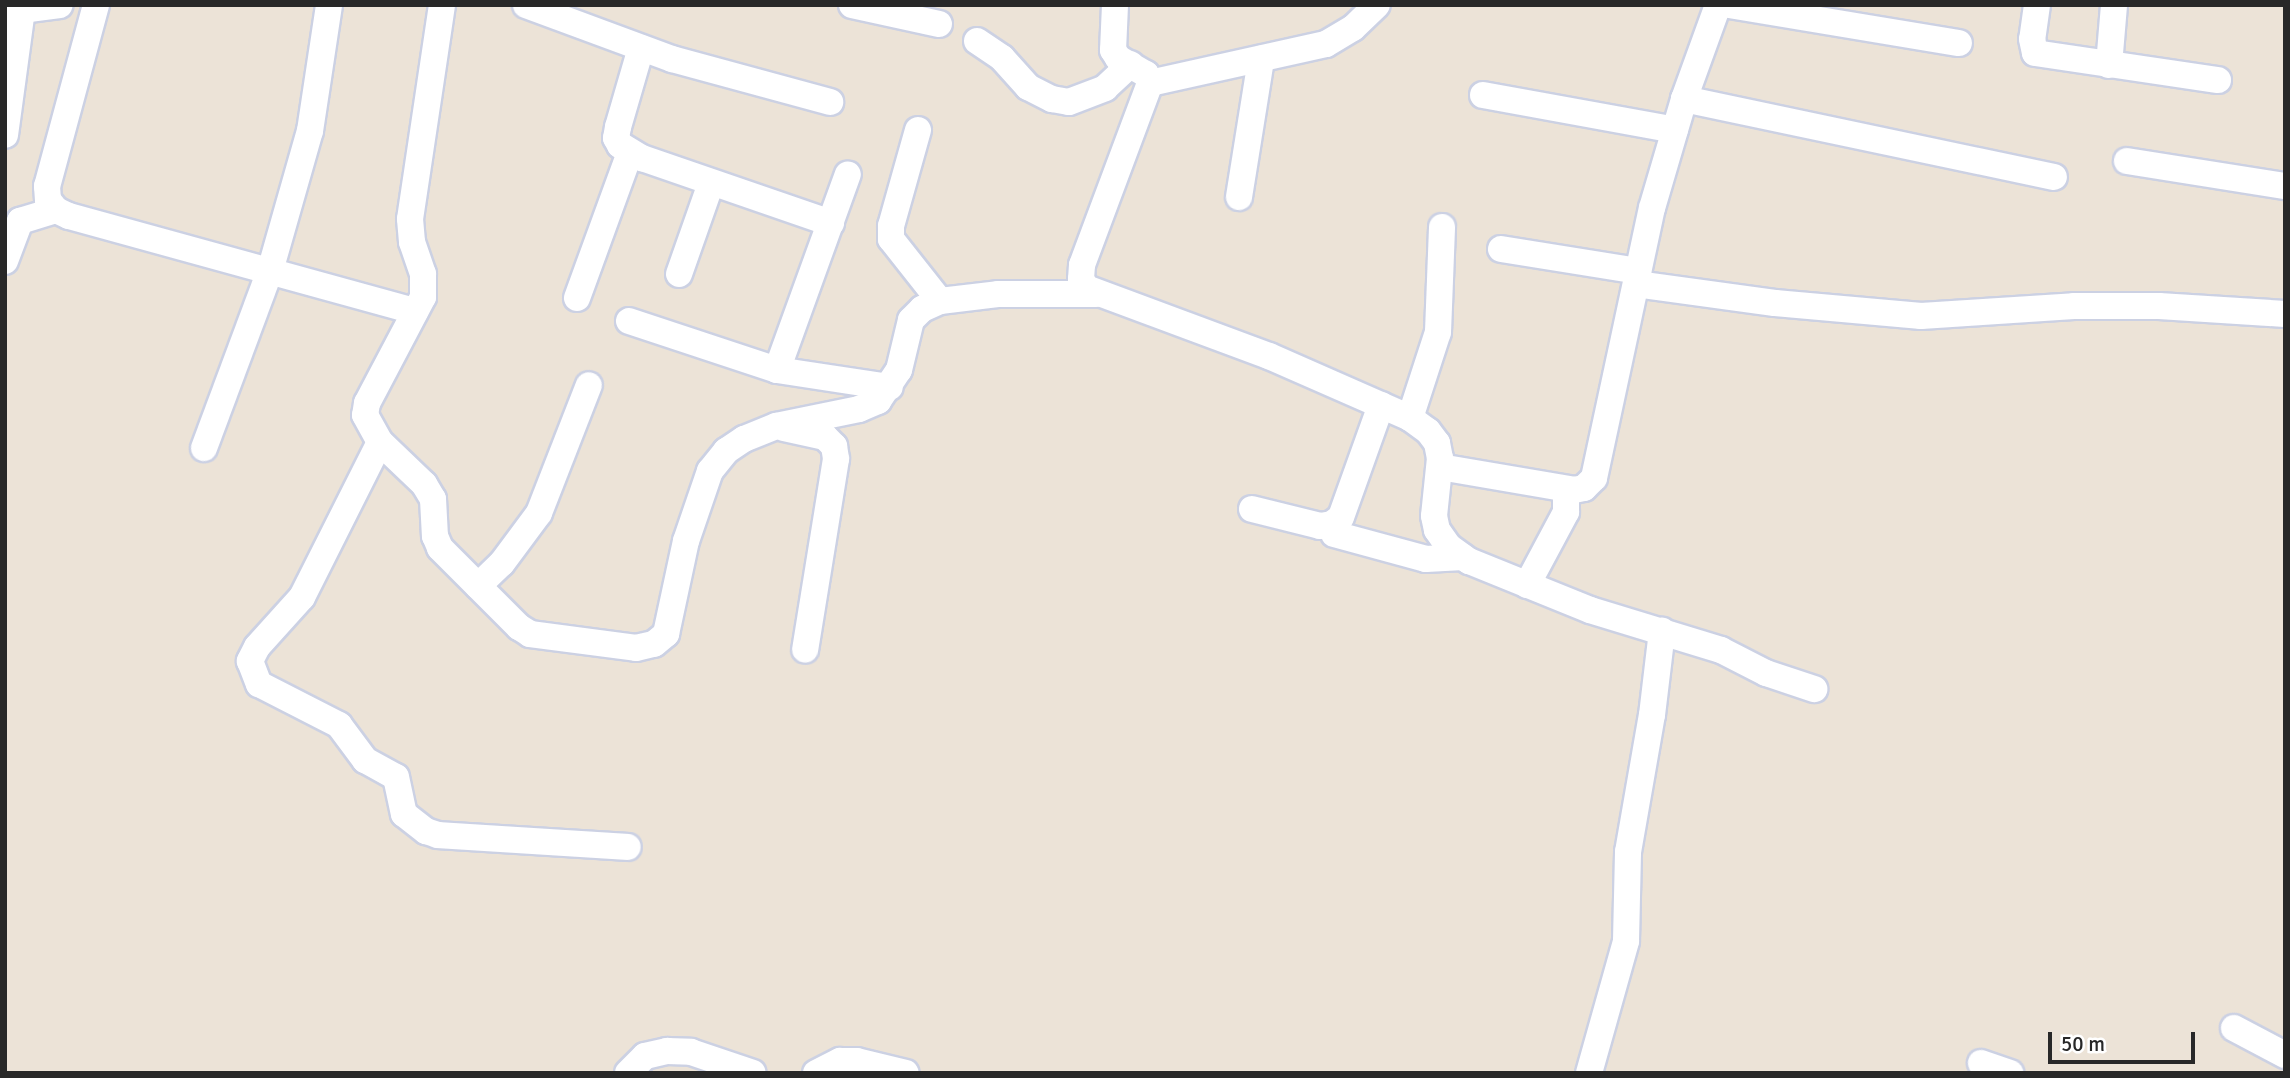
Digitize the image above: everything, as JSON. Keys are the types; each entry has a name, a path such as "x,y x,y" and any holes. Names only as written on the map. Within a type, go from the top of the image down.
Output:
{"street":[{"path":"5,135 14,11 60,5"},
{"path":"96,5 47,186 48,200 56,210 69,216 415,311"},
{"path":"204,448 270,271 310,131 329,5"},
{"path":"442,5 410,219 412,242 425,285 415,311 367,403 365,415 380,442 424,484 433,499 435,536 440,548 519,627 530,634 636,648 654,644 666,634 686,541 710,471 735,445 776,426 859,409 878,401 899,370 911,320 922,309 940,301 1018,293 1096,294"},
{"path":"526,5 641,48 830,102"},
{"path":"852,5 939,24"},
{"path":"1115,5 1111,40 1113,50 1118,58 1146,74 1150,83 1082,265 1081,279 1086,288 1096,294 1210,332 1410,418 1429,431 1437,443 1440,467 1434,516 1437,530 1448,546 1463,556 1590,610 1721,650 1766,673 1814,689"},
{"path":"1150,83 1337,40 1377,5"},
{"path":"1527,585 1566,512 1566,495 1584,488 1594,478 1652,208 1684,99 1718,5"},
{"path":"1729,5 1959,43"},
{"path":"2037,5 2032,39 2035,52 2218,80"},
{"path":"2109,65 2115,5"},
{"path":"977,41 1002,58 1028,87 1052,99 1069,102 1105,88 1131,64"},
{"path":"641,48 616,138 631,152 711,183 831,222"},
{"path":"1239,197 1261,59"},
{"path":"1483,95 1675,130"},
{"path":"1684,99 2054,177"},
{"path":"918,130 891,226 891,239 940,301"},
{"path":"576,298 631,152"},
{"path":"2127,161 2285,186"},
{"path":"777,370 848,174"},
{"path":"679,274 711,183"},
{"path":"5,261 20,221 56,210"},
{"path":"1410,418 1438,332 1442,227"},
{"path":"1501,249 1775,303 1921,316 2074,306 2159,306 2285,314"},
{"path":"629,321 777,370 890,387"},
{"path":"478,586 502,563 539,513 589,385"},
{"path":"1252,509 1320,526 1332,524 1341,517 1381,405"},
{"path":"776,426 825,437 834,446 836,459 805,650"},
{"path":"380,442 302,597 257,647 250,661 259,684 339,725 365,760 396,777 404,814 426,831 438,835 628,847"},
{"path":"1440,467 1574,490"},
{"path":"1334,534 1426,559 1463,556"},
{"path":"1589,1073 1626,941 1628,852 1652,715 1662,631"},
{"path":"2234,1028 2285,1055"},
{"path":"628,1073 645,1056 667,1051 691,1052 753,1073"},
{"path":"816,1073 840,1061 857,1061 906,1073"},
{"path":"1981,1063 2010,1073"}]}
